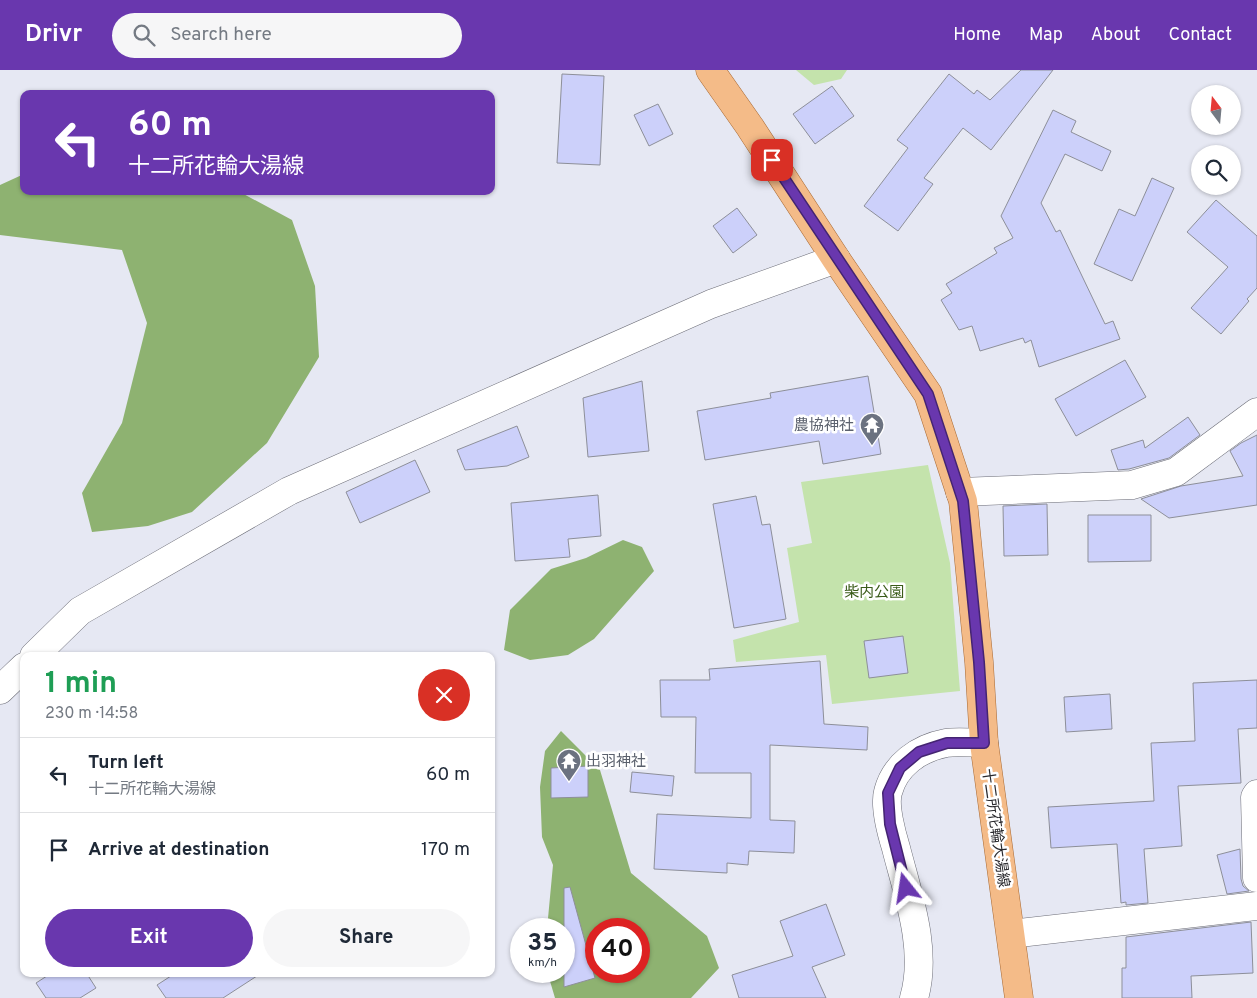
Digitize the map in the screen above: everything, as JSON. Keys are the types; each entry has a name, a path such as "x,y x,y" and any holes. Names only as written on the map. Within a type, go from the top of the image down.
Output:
{"main road":[{"name":"十二所花輪大湯線","path":"710,70 928,394 963,501 979,662 984,743 1019,998"}],"street":[{"path":"38,652 80,611 289,491 712,304 836,259"},
{"path":"960,492 1132,485 1176,472 1257,412"},
{"path":"0,690 20,671"},
{"path":"914,998 918,983 915,928 890,824 888,793 900,768 919,752 947,743 984,743"},
{"path":"1257,794 1255,796 1257,878"},
{"path":"1011,934 1257,906"}],"green space":[{"path":"796,70 847,70 841,79 814,85"},
{"path":"20,176 20,195 245,195 292,220 315,286 319,357 267,443 192,512 148,526 92,532 82,493 122,423 147,323 122,250 0,235 0,185"},
{"name":"柴内公園","path":"928,465 950,563 960,691 832,704 826,655 736,662 733,640 799,622 787,548 812,543 801,482"},
{"path":"623,540 642,547 654,571 594,639 568,655 530,660 504,650 510,610 551,569 586,558"},
{"path":"561,731 600,770 631,873 707,936 719,968 691,998 555,998 551,983 575,983 575,918 548,918 553,865 542,837 540,787 545,751"}],"building":[{"path":"1021,70 1053,70 991,150 963,128 924,178 933,184 898,231 864,206 908,148 897,140 949,74 974,94 977,90 990,100"},
{"path":"562,74 604,76 600,165 557,163"},
{"path":"832,86 854,116 815,144 793,114"},
{"path":"658,104 673,134 649,146 634,115"},
{"path":"1053,110 1076,121 1071,132 1111,151 1102,171 1065,154 1041,203 1056,232 1060,230 1105,324 1113,321 1120,339 1039,367 1031,340 1025,343 1023,338 980,351 972,326 959,330 941,300 952,293 946,284 997,253 994,248 1013,238 1001,216"},
{"path":"1152,178 1174,188 1132,281 1094,264 1119,209 1135,216"},
{"path":"1216,200 1257,236 1257,288 1247,299 1249,301 1221,334 1191,308 1228,267 1187,232"},
{"path":"737,208 757,235 733,253 713,226"},
{"path":"1125,360 1146,397 1076,436 1055,399"},
{"path":"868,376 881,454 823,464 819,441 705,460 697,411 771,398 770,393"},
{"path":"642,381 649,451 588,457 583,398"},
{"path":"1188,417 1200,435 1169,458 1129,469 1118,470 1111,450 1143,440 1145,448"},
{"path":"517,426 529,457 507,466 465,470 457,450"},
{"path":"1257,435 1257,505 1169,518 1141,499 1181,486 1243,476 1230,451"},
{"path":"415,460 430,492 360,523 346,492"},
{"path":"598,495 601,536 568,539 570,557 515,561 511,503"},
{"path":"756,496 762,525 770,524 786,619 734,628 713,504"},
{"path":"1047,504 1048,555 1004,556 1003,506"},
{"path":"1088,515 1151,515 1151,561 1088,562"},
{"path":"903,636 908,673 869,678 864,641"},
{"path":"820,661 824,724 868,727 867,750 770,745 770,820 795,821 794,853 749,851 748,865 727,863 727,873 654,869 657,814 751,818 751,773 695,773 696,717 661,717 660,680 710,680 709,669"},
{"path":"1257,680 1257,728 1238,729 1241,783 1178,786 1182,846 1144,849 1148,903 1126,905 1126,902 1121,903 1117,844 1051,848 1048,807 1154,801 1151,743 1195,741 1193,683"},
{"path":"1110,694 1112,729 1066,732 1064,697"},
{"name":"出羽神社","path":"588,766 588,797 551,798 551,768"},
{"path":"632,772 674,776 672,796 630,792"},
{"path":"1240,849 1241,879 1243,886 1249,891 1227,894 1217,855"},
{"path":"570,887 585,942 585,981 564,987 564,983 575,983 575,918 564,918 564,888"},
{"path":"826,904 845,955 812,967 826,998 739,998 732,975 793,956 780,921"},
{"path":"1251,922 1253,973 1191,976 1192,998 1122,998 1122,968 1126,968 1126,937"},
{"path":"45,977 89,977 96,988 80,998 46,998 36,983"},
{"path":"169,977 255,977 223,998 166,998 157,985"}],"place":[{"name":"農協神社","path":"872,446"},
{"name":"出羽神社","path":"569,782"}],"route":[{"path":"772,160 836,259 928,394 963,501 979,662 984,743 947,743 919,752 900,768 888,793 890,824 906,888"}]}
